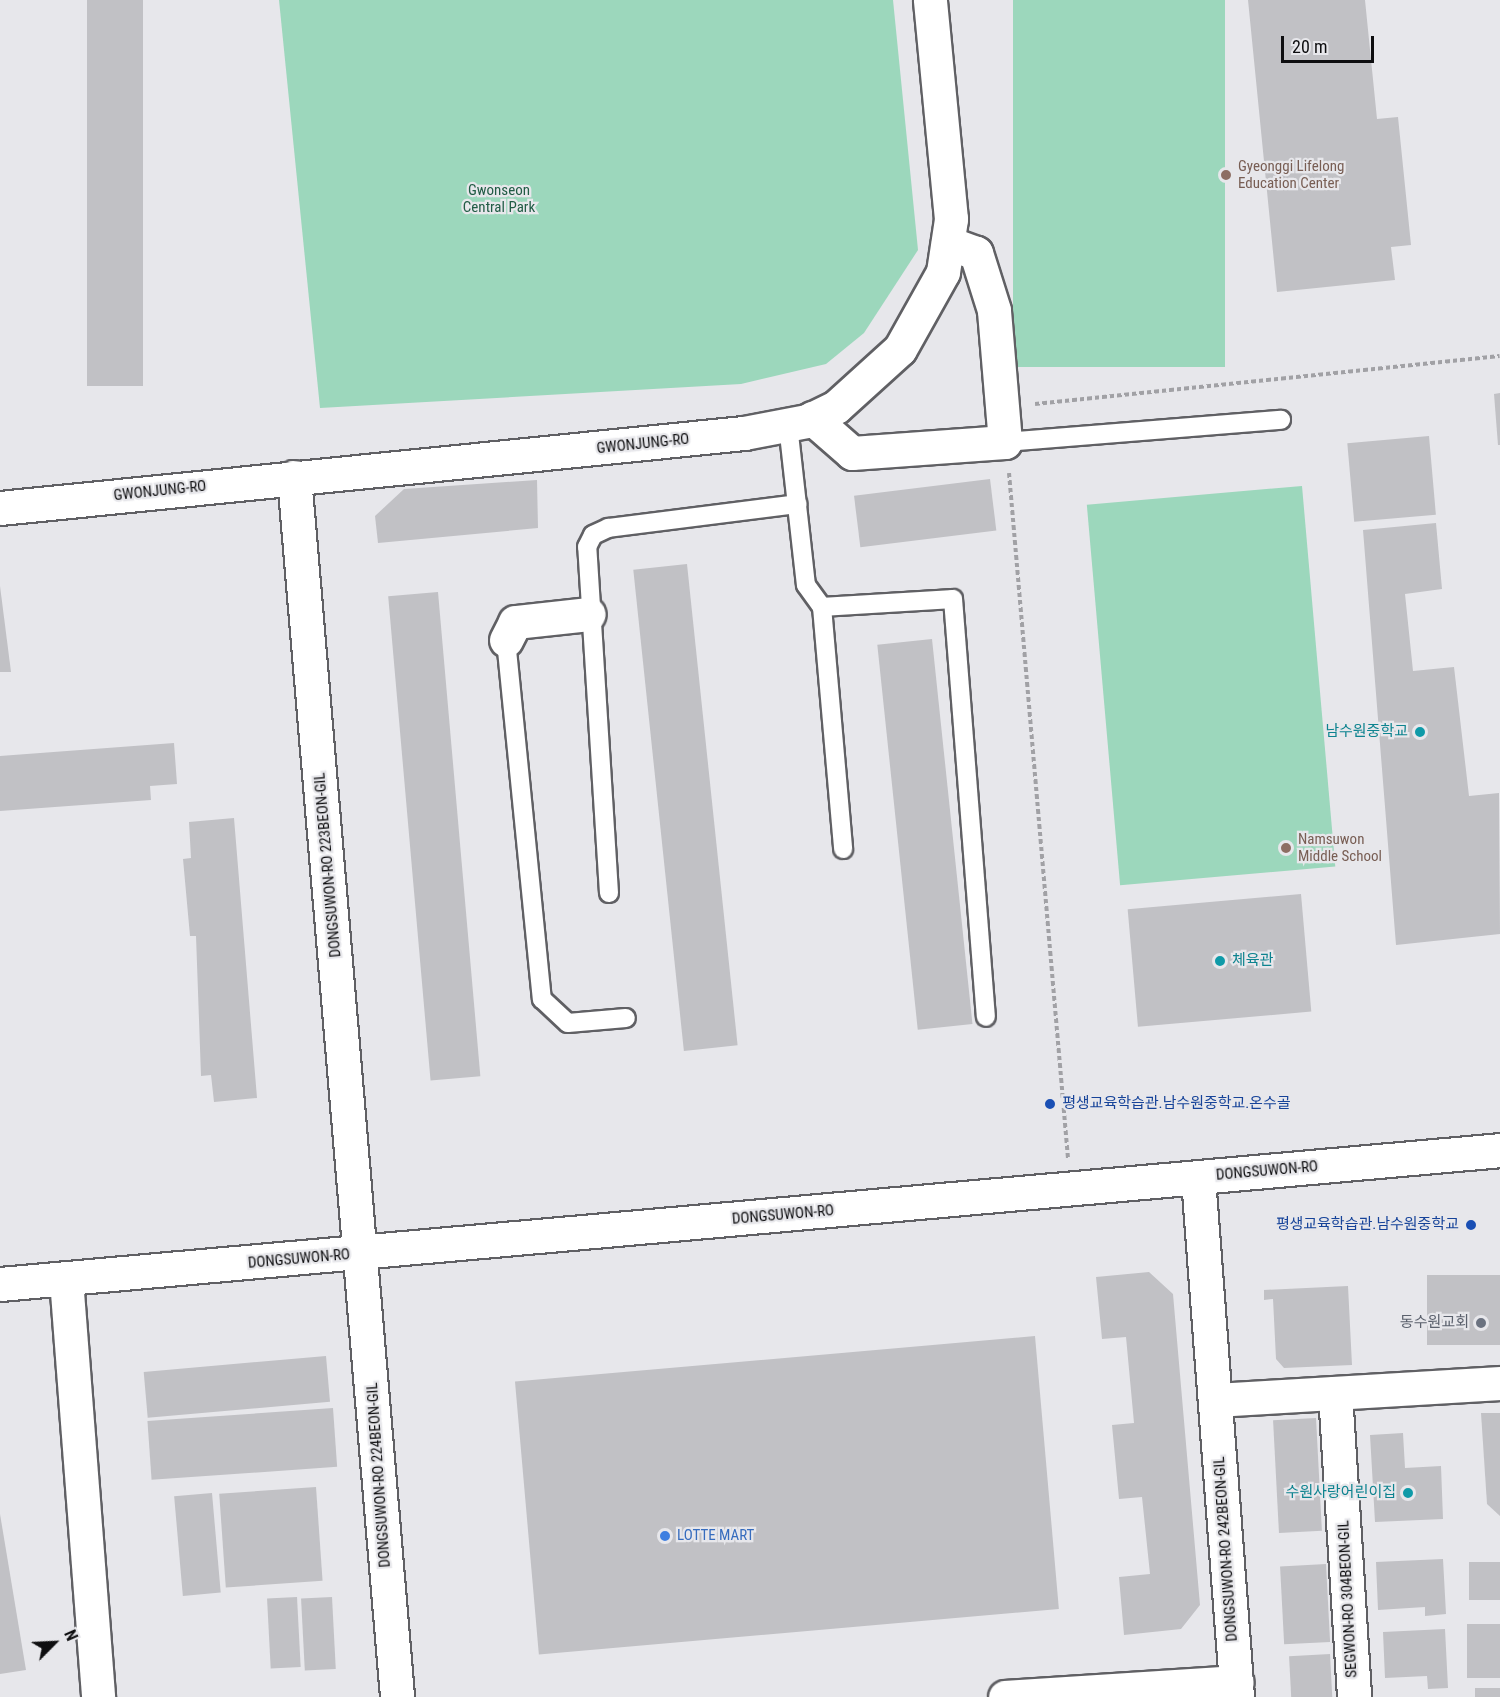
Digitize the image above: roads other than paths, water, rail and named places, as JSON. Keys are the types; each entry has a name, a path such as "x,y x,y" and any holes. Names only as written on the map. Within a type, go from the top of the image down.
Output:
{"street":[{"name":"GWONJUNG-RO","path":"0,508 294,477 611,448 800,422 860,389 900,349 943,272 951,219 930,0"},
{"path":"800,422 852,453 1005,442 994,310 976,253 948,243"},
{"name":"DONGSUWON-RO 223BEON-GIL","path":"294,477 362,1254"},
{"path":"506,640 515,622 589,614"},
{"name":"DONGSUWON-RO","path":"0,1284 362,1254 1500,1150"},
{"name":"DONGSUWON-RO 242BEON-GIL","path":"1198,1178 1237,1690"},
{"name":"DONGSUWON-RO 224BEON-GIL","path":"362,1254 397,1697"},
{"path":"66,1279 99,1697"},
{"path":"1215,1400 1500,1383"},
{"name":"SEGWON-RO 304BEON-GIL","path":"1335,1393 1354,1697"},
{"path":"1005,1697 1237,1690"}],"lane":[{"path":"1005,442 1281,420"},
{"path":"800,422 797,504 806,585 822,607 843,849"},
{"path":"609,893 589,614 587,547 593,535 608,528 797,504"},
{"path":"822,607 953,599 986,1017"},
{"path":"506,640 542,999 568,1023 626,1018"}],"place":[{"name":"Gyeonggi Lifelong Education Center","path":"1226,175"},
{"name":"남수원중학교","path":"1420,732"},
{"name":"Namsuwon Middle School","path":"1286,848"},
{"name":"체육관","path":"1220,961"},
{"name":"평생교육학습관.남수원중학교.온수골","path":"1050,1104"},
{"name":"평생교육학습관.남수원중학교","path":"1471,1225"},
{"name":"동수원교회","path":"1481,1323"},
{"name":"수원사랑어린이집","path":"1408,1493"},
{"name":"LOTTE MART","path":"665,1536"}],"park label":[{"name":"Gwonseon Central Park","path":"499,198"}]}
